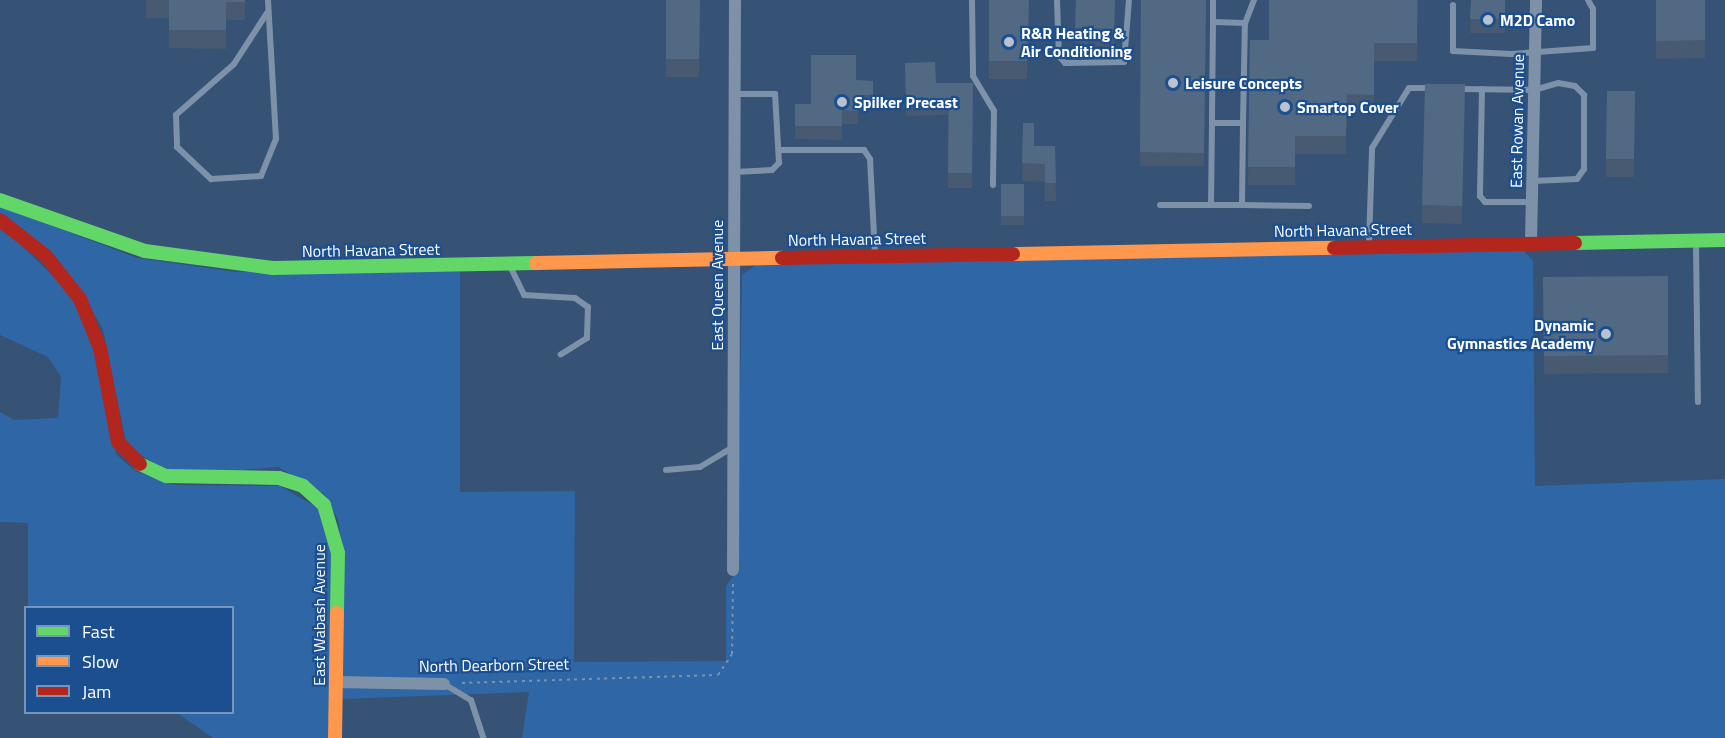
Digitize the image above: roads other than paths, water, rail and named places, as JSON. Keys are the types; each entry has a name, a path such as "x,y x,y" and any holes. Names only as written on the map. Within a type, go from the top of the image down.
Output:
{"street":[{"name":"East Queen Avenue","path":"733,570 735,0"},
{"name":"East Rowan Avenue","path":"1531,242 1536,0"},
{"name":"North Havana Street","path":"0,200 111,243 212,264 509,265 874,255 1725,240"},
{"name":"East Wabash Avenue","path":"0,219 46,256 80,299 100,348 116,435 131,460 166,476 279,478 318,497 336,542 335,738"},
{"name":"North Dearborn Street","path":"335,682 444,684"}],"lane":[{"path":"267,13 234,64 176,115 177,147 211,179 249,180 261,176 269,161 276,107 267,13 268,0"},
{"path":"972,0 974,76 994,111 993,185"},
{"path":"1057,0 1059,56 1065,63 1124,62 1129,0"},
{"path":"1211,205 1213,0"},
{"path":"1242,205 1245,23 1254,0"},
{"path":"1453,5 1453,51 1510,54 1535,48 1593,48 1593,9 1588,0"},
{"path":"1213,22 1245,23"},
{"path":"1369,246 1368,163 1409,88 1534,90 1558,83 1575,86 1584,95 1586,152 1577,179 1532,181"},
{"path":"1482,89 1480,196 1485,202 1532,202"},
{"path":"734,94 775,94 779,150 779,163 772,170 734,172"},
{"path":"1212,123 1243,123"},
{"path":"779,150 864,150 870,159 874,255"},
{"path":"1160,205 1310,206"},
{"path":"1696,240 1698,402"},
{"path":"509,265 524,294 575,298 588,307 587,338 561,354"},
{"path":"666,471 700,467 732,448"},
{"path":"444,684 471,700 483,738"}],"place":[{"name":"M2D Camo","path":"1488,20"},
{"name":"R&R Heating & Air Conditioning","path":"1009,42"},
{"name":"Leisure Concepts","path":"1173,83"},
{"name":"Spilker Precast","path":"842,102"},
{"name":"Smartop Cover","path":"1285,107"},
{"name":"Dynamic Gymnastics Academy","path":"1606,334"}]}
